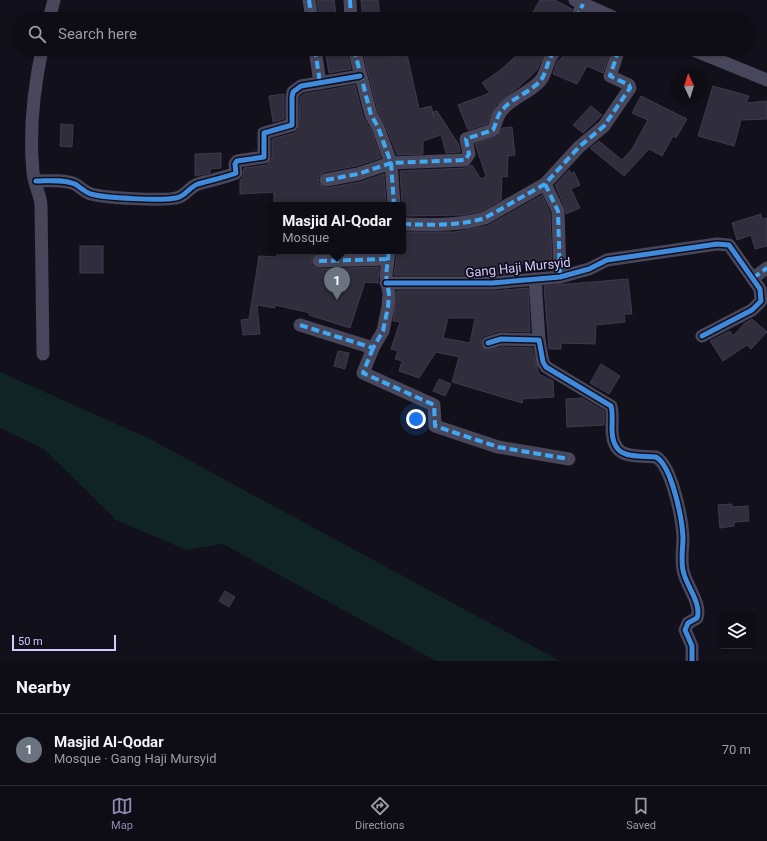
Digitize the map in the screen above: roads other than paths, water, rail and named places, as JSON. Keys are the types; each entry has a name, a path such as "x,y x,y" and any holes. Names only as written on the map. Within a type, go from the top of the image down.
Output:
{"street":[{"path":"51,12 54,0"},
{"path":"309,0 311,12"},
{"path":"350,0 351,12"},
{"path":"577,12 579,2 601,12"},
{"path":"41,56 35,84 33,166 40,194 41,205 43,354"},
{"path":"316,56 320,83"},
{"path":"356,56 371,115 378,127 391,163 394,202"},
{"path":"326,180 358,174 391,163 465,160 469,154 466,139 493,130 499,114 504,107 538,84 545,73 552,56"},
{"path":"406,224 449,224 485,218 545,184 579,147 604,126 628,90 628,85 610,76 617,56"},
{"path":"708,56 767,80"},
{"path":"36,181 55,181 74,184 90,194 163,200 182,197 196,185 222,176 233,175 236,173 235,164 237,161 264,157 264,133 292,125 292,96 293,92 301,86 360,76"},
{"path":"545,184 558,211 560,277"},
{"name":"Gang Haji Mursyid","path":"386,283 473,284 560,277 589,269 607,260 723,244 729,245 762,292 761,301 752,310 702,336"},
{"path":"319,261 388,255 386,283 389,294 388,307 381,336 373,348 363,373 434,405 435,426 498,447 569,458"},
{"path":"753,278 767,268"},
{"path":"535,279 539,340 543,362 546,367 611,406 613,441 620,451 629,456 658,458 667,472 676,497 682,525 683,572 698,607 697,618 688,624 685,630 692,646 692,661"},
{"path":"300,325 373,348"},
{"path":"488,343 501,339 539,340"}],"place":[{"name":"Masjid Al-Qodar","path":"337,300"}]}
